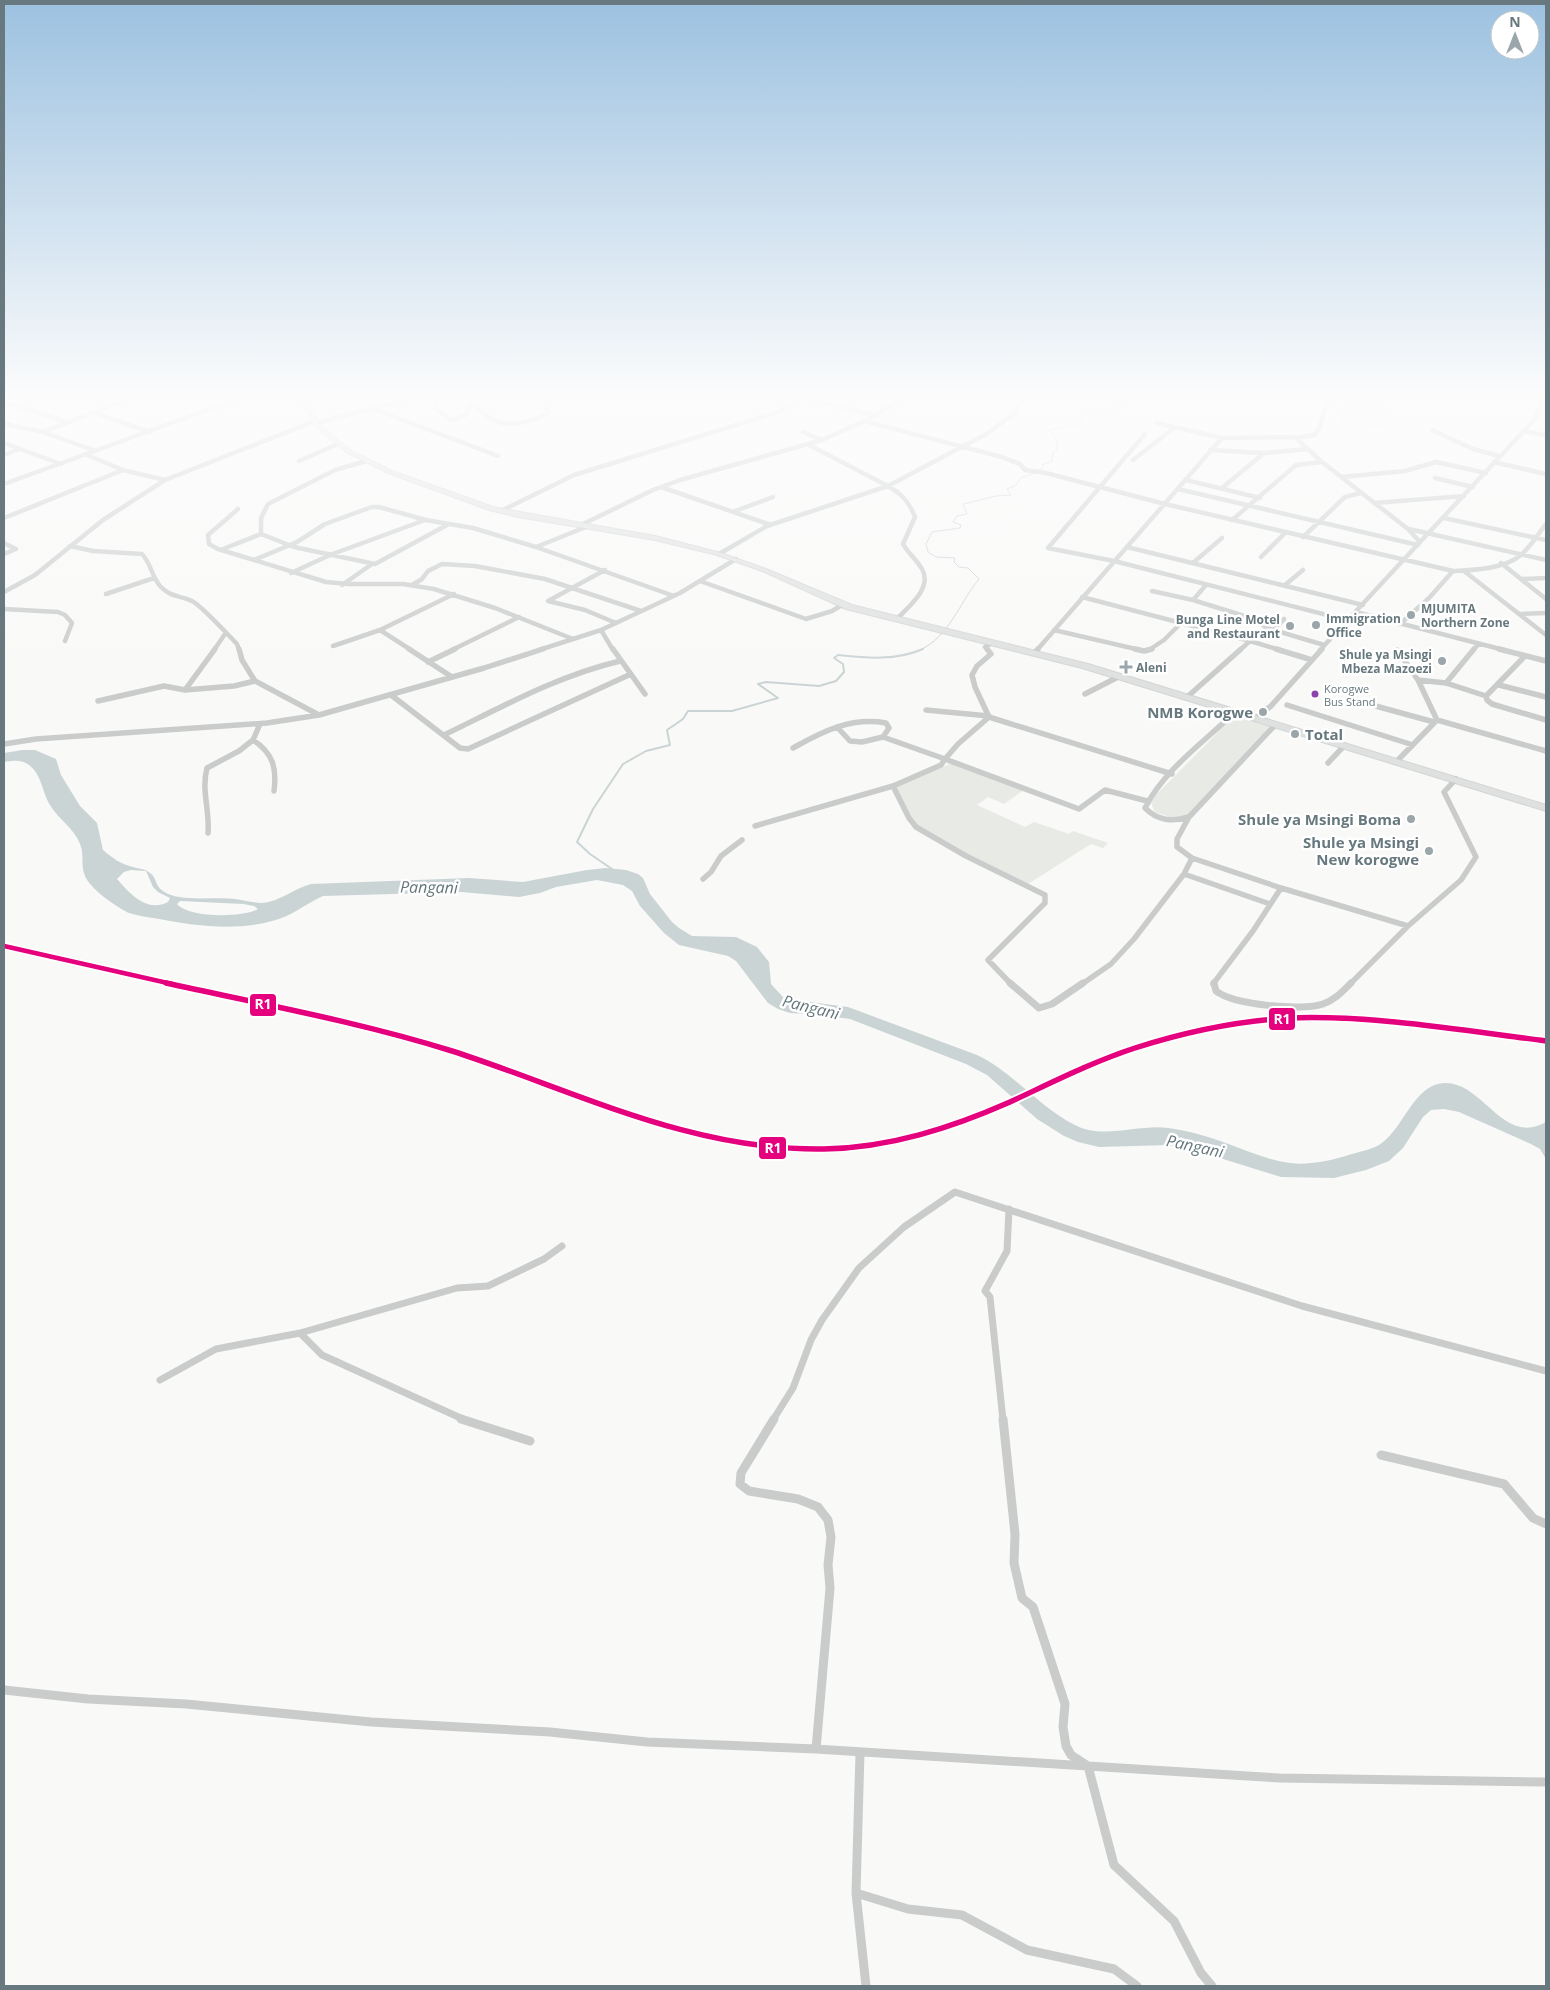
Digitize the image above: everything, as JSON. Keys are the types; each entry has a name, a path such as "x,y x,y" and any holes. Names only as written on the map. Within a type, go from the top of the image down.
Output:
{"highway":[{"path":"430,487 501,511 655,538 719,554 736,559 842,605 1118,677 1546,808"}],"street":[{"path":"4,518 82,487"},
{"path":"4,592 35,575 103,520 154,487"},
{"path":"261,534 259,519 261,512 268,504 301,487"},
{"path":"501,511 551,487"},
{"path":"536,548 664,487"},
{"path":"719,554 771,525 885,487"},
{"path":"889,487 903,495 909,502 915,517 903,544 909,556 924,572 925,583 920,592 897,619"},
{"path":"1347,620 1114,561 1048,548 1098,487 1285,533 1453,571 1464,571 1514,560 1522,554 1546,524"},
{"path":"1217,487 1260,498"},
{"path":"1232,520 1272,487"},
{"path":"1353,487 1408,529 1419,543"},
{"path":"1255,719 1271,706 1347,620 1473,487"},
{"path":"661,488 735,511 736,514 771,525"},
{"path":"1034,654 1178,489 1419,543"},
{"path":"1303,537 1345,497 1360,493"},
{"path":"735,511 773,496"},
{"path":"1374,503 1464,496"},
{"path":"254,560 287,545 325,524 372,507 379,507 447,525 473,528 605,570 674,596"},
{"path":"238,509 207,538 209,544 218,549 223,549 291,573 342,585 387,583 412,585 454,594 480,602 573,639"},
{"path":"1444,518 1546,540"},
{"path":"291,573 330,555 426,520"},
{"path":"342,585 372,564 390,558 447,525"},
{"path":"1408,529 1546,560"},
{"path":"1260,557 1285,533"},
{"path":"223,549 261,534 287,545 372,564"},
{"path":"1194,562 1222,538"},
{"path":"4,544 16,549 4,554"},
{"path":"70,546 93,551 142,554 146,558 154,578 170,595 193,601 237,644 242,660 255,681 319,714"},
{"path":"1127,547 1363,605"},
{"path":"4,744 36,739 260,724 319,714 452,677 601,630 674,596 736,559"},
{"path":"1501,563 1546,599"},
{"path":"412,585 422,579 428,571 442,564 509,571 545,578 641,611"},
{"path":"605,570 548,601 585,610 616,623"},
{"path":"1285,585 1303,570"},
{"path":"1400,624 1430,598 1453,571"},
{"path":"1464,571 1546,635"},
{"path":"106,594 154,578"},
{"path":"1522,580 1546,578"},
{"path":"700,581 806,619 832,611 842,605"},
{"path":"1192,600 1206,585"},
{"path":"1152,591 1192,600 1254,619 1267,628 1324,646"},
{"path":"334,646 380,630 454,594"},
{"path":"1082,597 1250,641 1312,660"},
{"path":"4,609 58,612 65,615 72,623 66,641"},
{"path":"1356,612 1546,661"},
{"path":"1520,614 1546,613"},
{"path":"428,662 519,617"},
{"path":"1274,630 1284,619"},
{"path":"1054,630 1148,651 1160,643 1181,623"},
{"path":"1186,698 1267,628"},
{"path":"380,630 452,677"},
{"path":"601,630 620,661 645,694"},
{"path":"185,690 225,634"},
{"path":"989,716 988,710 973,684 972,676 974,670 991,654 985,647 992,643"},
{"path":"1446,683 1466,657 1479,644"},
{"path":"1397,650 1418,680 1436,721"},
{"path":"1486,696 1499,685 1525,656"},
{"path":"444,735 543,687 595,666 620,661"},
{"path":"391,695 460,748 472,748 631,674"},
{"path":"1085,694 1118,677"},
{"path":"1418,680 1446,683 1486,696 1487,700 1492,704 1546,720"},
{"path":"98,701 164,686 185,690 234,686 255,681"},
{"path":"1499,685 1546,697"},
{"path":"1361,702 1546,751"},
{"path":"1287,706 1413,745"},
{"path":"926,710 989,716 1172,774"},
{"path":"1189,817 1178,821 1156,817 1145,808 1147,801 1234,713"},
{"path":"754,826 893,786 941,765 958,744 989,716"},
{"path":"793,748 822,732 853,721 886,723 889,728 883,737"},
{"path":"1396,762 1436,721"},
{"path":"208,833 210,823 203,782 207,768 240,751 253,740 260,724"},
{"path":"1275,725 1189,817 1177,839 1177,847 1192,858 1281,888 1408,926"},
{"path":"837,727 850,741 862,742 883,737 1079,809 1105,790 1147,801"},
{"path":"253,740 265,747 273,758 276,775 274,791"},
{"path":"1328,763 1344,746"},
{"path":"1281,888 1213,984 1213,988 1219,994 1298,1008 1325,1004 1337,997 1408,926 1461,880 1476,857 1444,792 1456,779"},
{"path":"893,786 909,818 916,826 966,856 1045,895 1045,903 988,960 1015,988 1039,1008 1052,1004 1110,964 1134,939 1184,874 1192,858"},
{"path":"703,879 712,872 721,856 742,840"},
{"path":"1184,874 1270,904"},
{"path":"816,1749 830,1588 828,1565 831,1537 828,1520 818,1507 798,1499 749,1490 740,1484 741,1473 793,1388 811,1340 822,1320 858,1268 904,1227 955,1192 1302,1306 1546,1371"},
{"path":"1009,1209 1007,1251 986,1291 990,1297 1015,1534 1014,1563 1022,1598 1033,1607 1065,1704 1063,1727 1066,1746 1071,1755 1088,1766 1114,1865 1174,1921 1201,1973 1212,1986"},
{"path":"160,1380 216,1349 300,1333 457,1288 488,1286 544,1259 562,1246"},
{"path":"300,1333 322,1355 458,1418 530,1441"},
{"path":"1382,1455 1504,1484 1534,1518 1546,1524"},
{"path":"4,1690 88,1700 186,1704 371,1722 550,1732 657,1742 816,1749 1279,1778 1546,1782"},
{"path":"860,1753 856,1893 866,1986"},
{"path":"856,1893 908,1909 962,1915 1027,1950 1114,1969 1138,1986"}],"shaded area":[{"path":"1234,716 1271,727 1187,816 1170,817 1155,812 1150,801"},
{"path":"952,763 1024,790 1004,804 988,797 977,805 1025,827 1034,822 1069,834 1073,831 1108,843 1103,848 1091,844 1028,884 968,855 918,826 911,817 896,786"}],"water":[{"name":"Pangani","path":"35,750 56,759 61,775 80,806 97,823 103,850 113,858 129,866 144,869 150,873 160,889 170,895 188,898 227,898 262,903 275,900 311,884 469,878 523,882 587,870 606,868 626,870 643,878 650,894 672,922 692,936 736,937 757,947 769,962 771,984 783,997 848,1007 977,1055 990,1062 1062,1118 1086,1129 1109,1131 1157,1127 1175,1129 1210,1138 1277,1161 1300,1164 1332,1160 1364,1151 1380,1144 1390,1135 1425,1090 1434,1085 1444,1083 1458,1085 1470,1092 1505,1120 1517,1126 1531,1127 1546,1122 1546,1159 1540,1149 1531,1144 1459,1112 1444,1109 1431,1110 1423,1117 1403,1148 1389,1161 1366,1170 1334,1178 1281,1177 1191,1149 1169,1145 1099,1147 1078,1142 1064,1136 1037,1119 987,1075 966,1064 850,1019 790,1013 778,1009 768,1003 736,961 728,956 679,945 664,933 640,906 632,891 623,885 597,880 556,887 540,893 519,897 461,892 323,896 279,919 244,926 230,927 173,922 132,914 109,901 87,880 83,870 80,844 70,828 50,805 37,774 29,765 23,762 4,762 4,753","holes":["131,870 146,871 153,887 170,898 168,902 160,905 146,904 133,896 117,879 124,872","180,901 243,904 254,906 258,909 241,914 204,914 183,909 177,904"]}],"waterway":[{"path":"920,650 939,637 979,579 968,568 959,567 954,562 955,558 936,557 928,552 926,544 932,532 960,528 961,525 953,522 957,516 967,514 963,504 996,496 1011,495 1007,489 1012,487"},
{"path":"612,869 590,854 577,842 593,809 623,764 646,751 670,745 667,730 683,719 688,711 732,711 778,698 758,684 766,682 819,686 836,681 844,672 843,664 834,658 838,655 870,658 891,657 923,649"}],"transit line":[{"name":"R1","path":"4,946 404,1038 495,1065 587,1100 679,1130 726,1141 775,1148 842,1148 876,1144 925,1134 1008,1103 1106,1058 1131,1049 1157,1041 1232,1024 1288,1018 1367,1020 1546,1041"}],"place":[{"name":"MJUMITA Northern Zone","path":"1411,615"},
{"name":"Immigration Office","path":"1316,625"},
{"name":"Bunga Line Motel and Restaurant","path":"1290,626"},
{"name":"Shule ya Msingi Mbeza Mazoezi","path":"1442,661"},
{"name":"Aleni","path":"1126,667"},
{"name":"Korogwe Bus Stand","path":"1315,694"},
{"name":"NMB Korogwe","path":"1263,712"},
{"name":"Total","path":"1295,734"},
{"name":"Shule ya Msingi Boma","path":"1411,819"},
{"name":"Shule ya Msingi New korogwe","path":"1429,851"}]}
